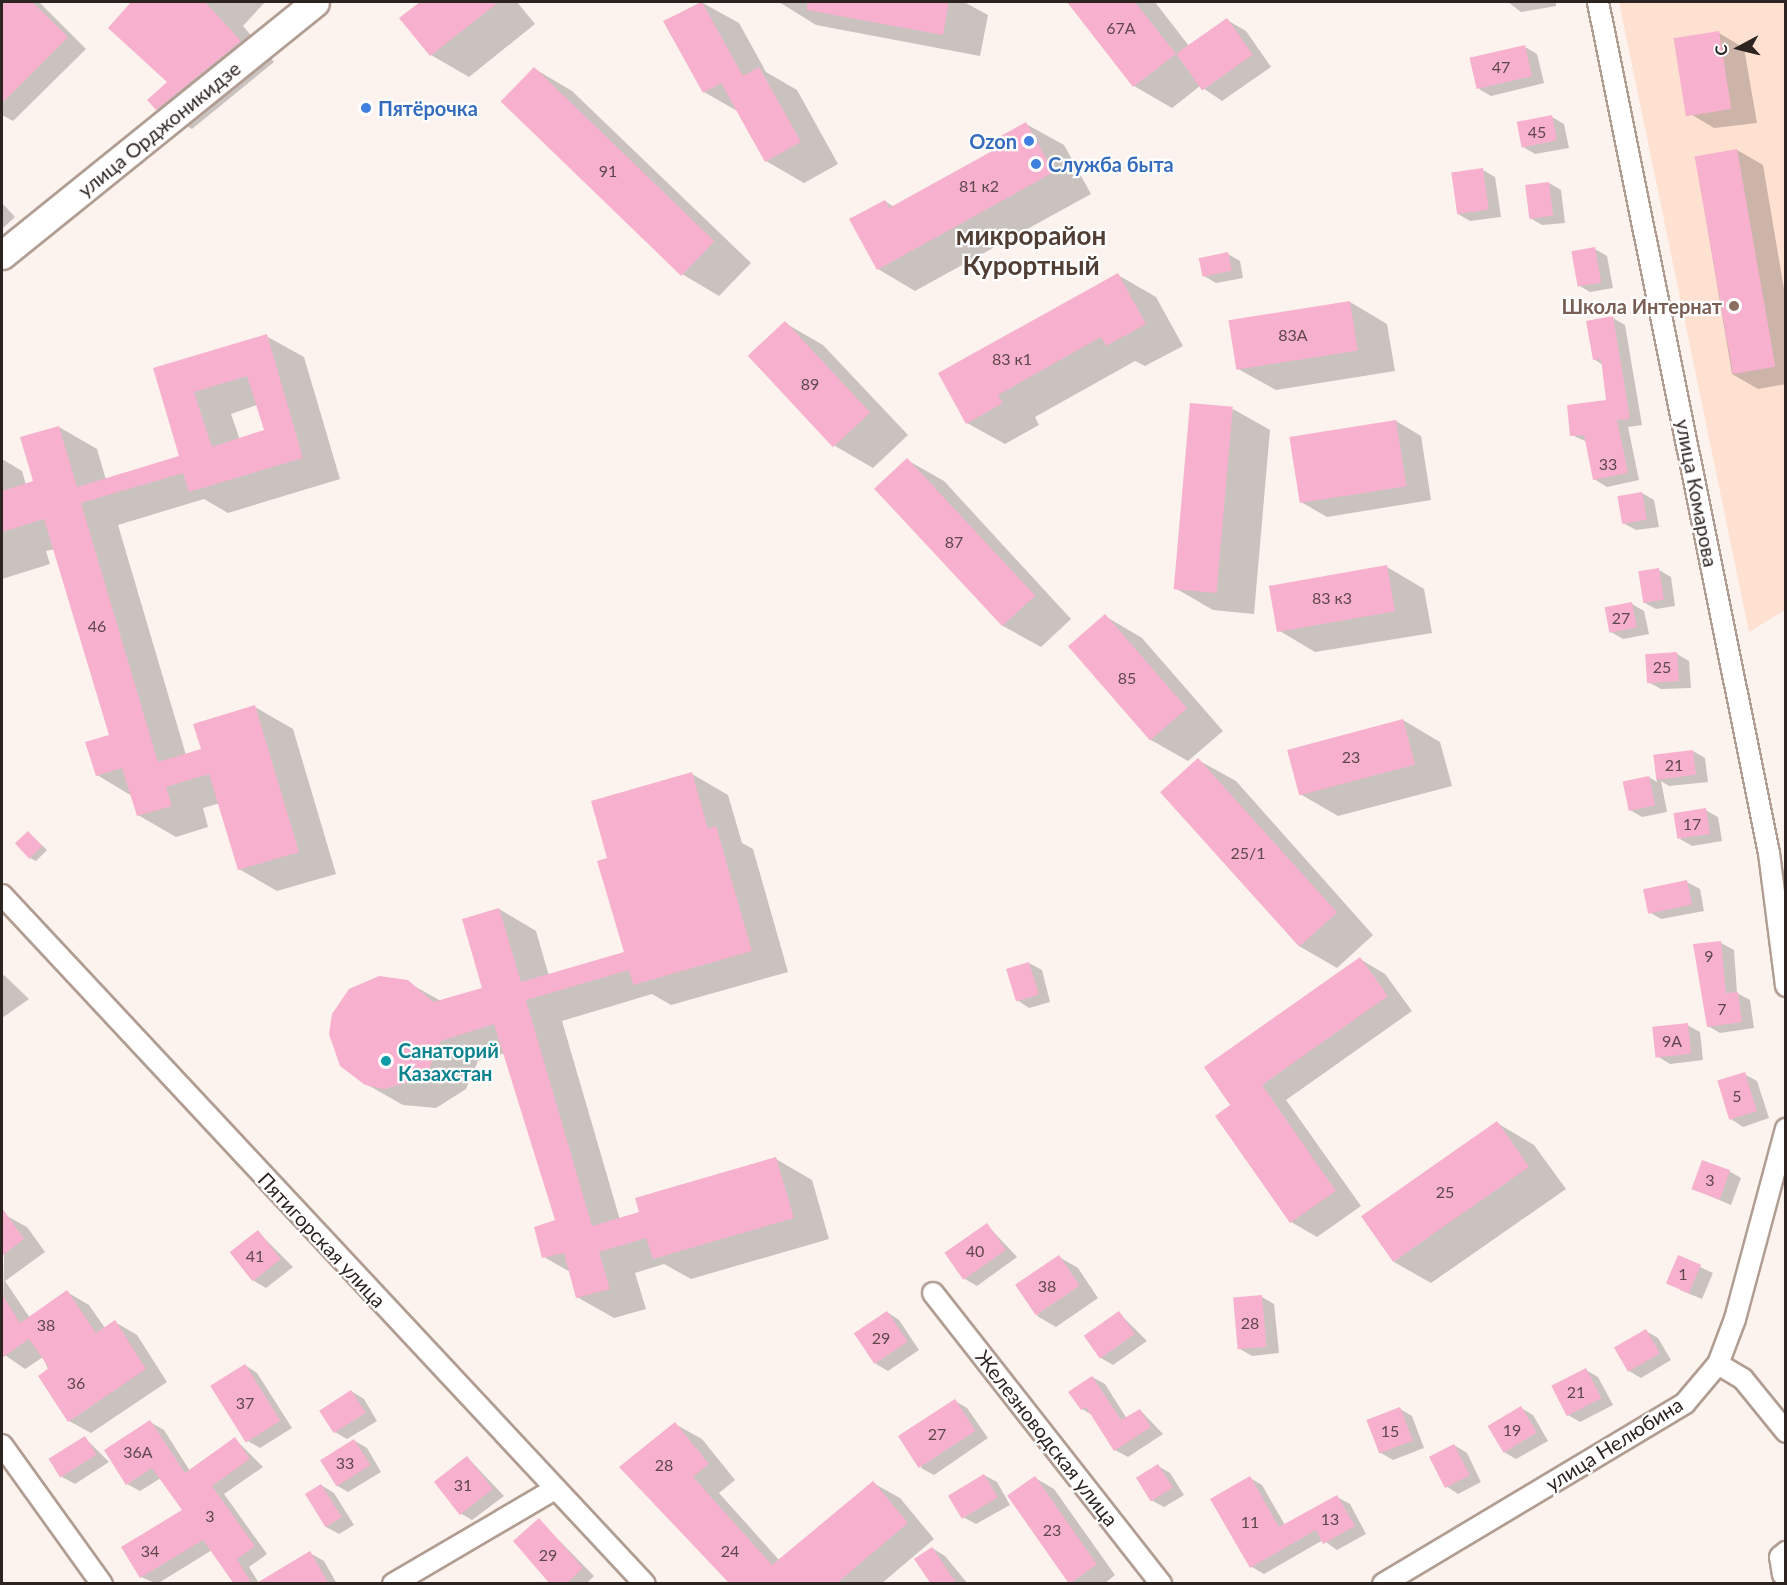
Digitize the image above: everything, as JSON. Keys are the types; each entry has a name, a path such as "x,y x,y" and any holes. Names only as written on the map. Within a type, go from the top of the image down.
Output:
{"main road":[{"name":"улица Орджоникидзе","path":"2,255 315,2"}],"street":[{"name":"улица Комарова","path":"1598,2 1777,849 1785,986"},
{"name":"Пятигорская улица","path":"2,895 553,1490 645,1584"},
{"name":"улица Нелюбина","path":"1383,1584 1685,1403 1718,1364 1785,1129"},
{"name":"Железноводская улица","path":"933,1293 1161,1584"},
{"path":"1718,1364 1743,1379 1785,1432"},
{"path":"2,1445 102,1584"},
{"path":"393,1584 553,1490"},
{"path":"1783,1575 1780,1557 1785,1552"}],"shaded area":[{"name":"Школа Интернат","path":"1619,2 1785,2 1785,610 1749,632"}],"building":[{"path":"2,2 32,2 68,37 2,103"},
{"path":"131,2 205,2 241,41 156,110 147,100 167,82 108,28"},
{"path":"420,2 499,2 430,56 399,18"},
{"path":"702,2 743,76 759,67 801,142 765,162 721,83 703,93 663,21"},
{"path":"807,2 949,2 943,35 807,10"},
{"path":"1067,2 1135,2 1176,54 1133,87"},
{"path":"1227,18 1253,55 1202,90 1176,54"},
{"path":"1719,31 1731,109 1686,116 1674,38"},
{"path":"1525,45 1532,76 1477,89 1469,58"},
{"path":"534,67 715,241 681,276 501,102"},
{"path":"1552,115 1557,141 1522,147 1517,122"},
{"path":"1026,122 1054,172 877,270 849,219 885,200 889,208 994,150 990,142"},
{"path":"1737,149 1775,367 1733,374 1695,156"},
{"path":"1483,168 1489,210 1457,214 1451,172"},
{"path":"1549,182 1553,216 1529,219 1525,185"},
{"path":"1595,247 1601,282 1578,287 1571,251"},
{"path":"1228,252 1232,271 1203,277 1199,258"},
{"path":"1118,273 1146,324 1106,346 1101,337 998,395 1003,403 966,424 938,373"},
{"path":"1350,301 1358,350 1236,370 1229,320"},
{"path":"1613,316 1630,419 1617,420 1628,473 1593,480 1584,435 1570,436 1567,405 1606,400 1601,359 1593,360 1586,321"},
{"path":"785,321 870,412 833,447 748,356"},
{"path":"267,334 303,458 189,492 183,473 81,503 158,762 201,749 193,724 255,705 299,852 238,870 209,774 166,787 172,806 137,816 122,768 96,776 85,742 109,735 44,519 2,532 2,491 33,481 20,437 59,426 77,487 179,456 153,368","holes":["247,376 264,430 212,447 194,392"]},
{"path":"1190,403 1233,407 1217,593 1174,589"},
{"path":"1396,420 1406,486 1300,503 1289,437"},
{"path":"907,458 1035,595 1002,626 874,489"},
{"path":"1642,492 1647,520 1622,524 1617,496"},
{"path":"1387,565 1395,611 1277,632 1269,586"},
{"path":"1659,568 1664,600 1643,603 1638,571"},
{"path":"1632,602 1637,628 1609,633 1605,607"},
{"path":"1105,614 1187,708 1150,740 1068,646"},
{"path":"1677,652 1679,681 1647,683 1645,654"},
{"path":"1403,719 1415,764 1299,795 1287,750"},
{"path":"1693,750 1696,775 1656,780 1653,755"},
{"path":"1198,758 1337,913 1299,947 1160,792"},
{"name":"Санаторий Казахстан","path":"692,772 708,829 716,826 752,951 633,985 629,970 526,1000 592,1226 639,1212 635,1198 776,1157 794,1218 653,1259 646,1238 599,1252 610,1289 576,1298 564,1253 542,1258 534,1227 555,1220 494,1024 441,1041 429,1069 414,1081 384,1089 365,1085 340,1066 329,1034 332,1014 349,989 379,976 408,980 433,1002 482,988 462,919 499,908 521,982 624,952 597,861 607,858 591,801"},
{"path":"1649,776 1655,805 1629,811 1623,782"},
{"path":"1706,808 1710,834 1677,839 1673,813"},
{"path":"28,831 42,846 29,859 15,843"},
{"path":"1687,880 1692,904 1648,914 1643,889"},
{"path":"1721,941 1726,993 1738,992 1742,1022 1707,1027 1693,944"},
{"path":"1360,957 1388,996 1262,1085 1336,1191 1290,1223 1215,1116 1230,1105 1204,1067"},
{"path":"1029,962 1039,995 1016,1002 1006,969"},
{"path":"1688,1023 1691,1054 1655,1058 1652,1027"},
{"path":"1745,1072 1757,1111 1729,1120 1717,1080"},
{"path":"1497,1121 1529,1167 1393,1262 1361,1216"},
{"path":"1702,1160 1730,1170 1720,1199 1691,1189"},
{"path":"2,1208 24,1239 2,1256"},
{"path":"987,1223 1006,1250 963,1280 944,1253"},
{"path":"258,1230 281,1259 252,1281 230,1252"},
{"path":"1059,1255 1080,1286 1036,1315 1015,1285"},
{"path":"1678,1255 1701,1265 1689,1293 1666,1284"},
{"path":"67,1290 96,1333 115,1320 146,1369 68,1422 38,1376 49,1368 29,1339 2,1358 2,1294 20,1323"},
{"path":"1262,1295 1267,1347 1238,1349 1233,1298"},
{"path":"887,1311 908,1342 875,1364 854,1333"},
{"path":"1119,1311 1135,1334 1100,1359 1084,1336"},
{"path":"1646,1329 1660,1353 1628,1372 1614,1348"},
{"path":"245,1364 281,1421 246,1443 210,1386"},
{"path":"1586,1368 1601,1398 1567,1416 1551,1386"},
{"path":"1092,1376 1121,1420 1140,1409 1151,1427 1114,1451 1086,1407 1081,1410 1068,1392"},
{"path":"351,1390 366,1413 334,1433 319,1411"},
{"path":"955,1399 976,1431 919,1468 898,1436"},
{"path":"1521,1406 1537,1433 1504,1453 1488,1426"},
{"path":"1400,1407 1413,1441 1379,1454 1366,1420"},
{"path":"150,1420 185,1473 235,1437 250,1459 212,1486 255,1546 237,1559 252,1584 234,1584 203,1540 140,1578 121,1547 182,1510 152,1468 126,1485 104,1450"},
{"path":"675,1422 709,1464 693,1477 772,1565 873,1481 908,1523 836,1584 730,1584 619,1467"},
{"path":"85,1436 97,1455 60,1477 49,1459"},
{"path":"354,1439 370,1465 337,1486 320,1460"},
{"path":"1454,1444 1470,1475 1445,1488 1429,1457"},
{"path":"467,1456 493,1489 460,1515 434,1482"},
{"path":"1158,1464 1173,1488 1151,1502 1136,1478"},
{"path":"984,1474 998,1497 962,1519 948,1496"},
{"path":"1035,1476 1097,1564 1069,1584 1007,1496"},
{"path":"1250,1476 1279,1527 1337,1495 1355,1526 1323,1544 1316,1530 1250,1568 1210,1499"},
{"path":"321,1484 342,1517 326,1527 305,1494"},
{"path":"539,1518 583,1568 566,1584 550,1584 513,1541"},
{"path":"932,1547 957,1584 931,1584 914,1559"},
{"path":"310,1551 329,1584 255,1584"}],"place":[{"name":"Пятёрочка","path":"366,108"},
{"name":"Ozon","path":"1029,141"},
{"name":"Служба быта","path":"1036,164"},
{"name":"Школа Интернат","path":"1734,306"},
{"name":"Санаторий Казахстан","path":"386,1061"}],"district":[{"name":"микрорайон Курортный","path":"1031,251"}]}
